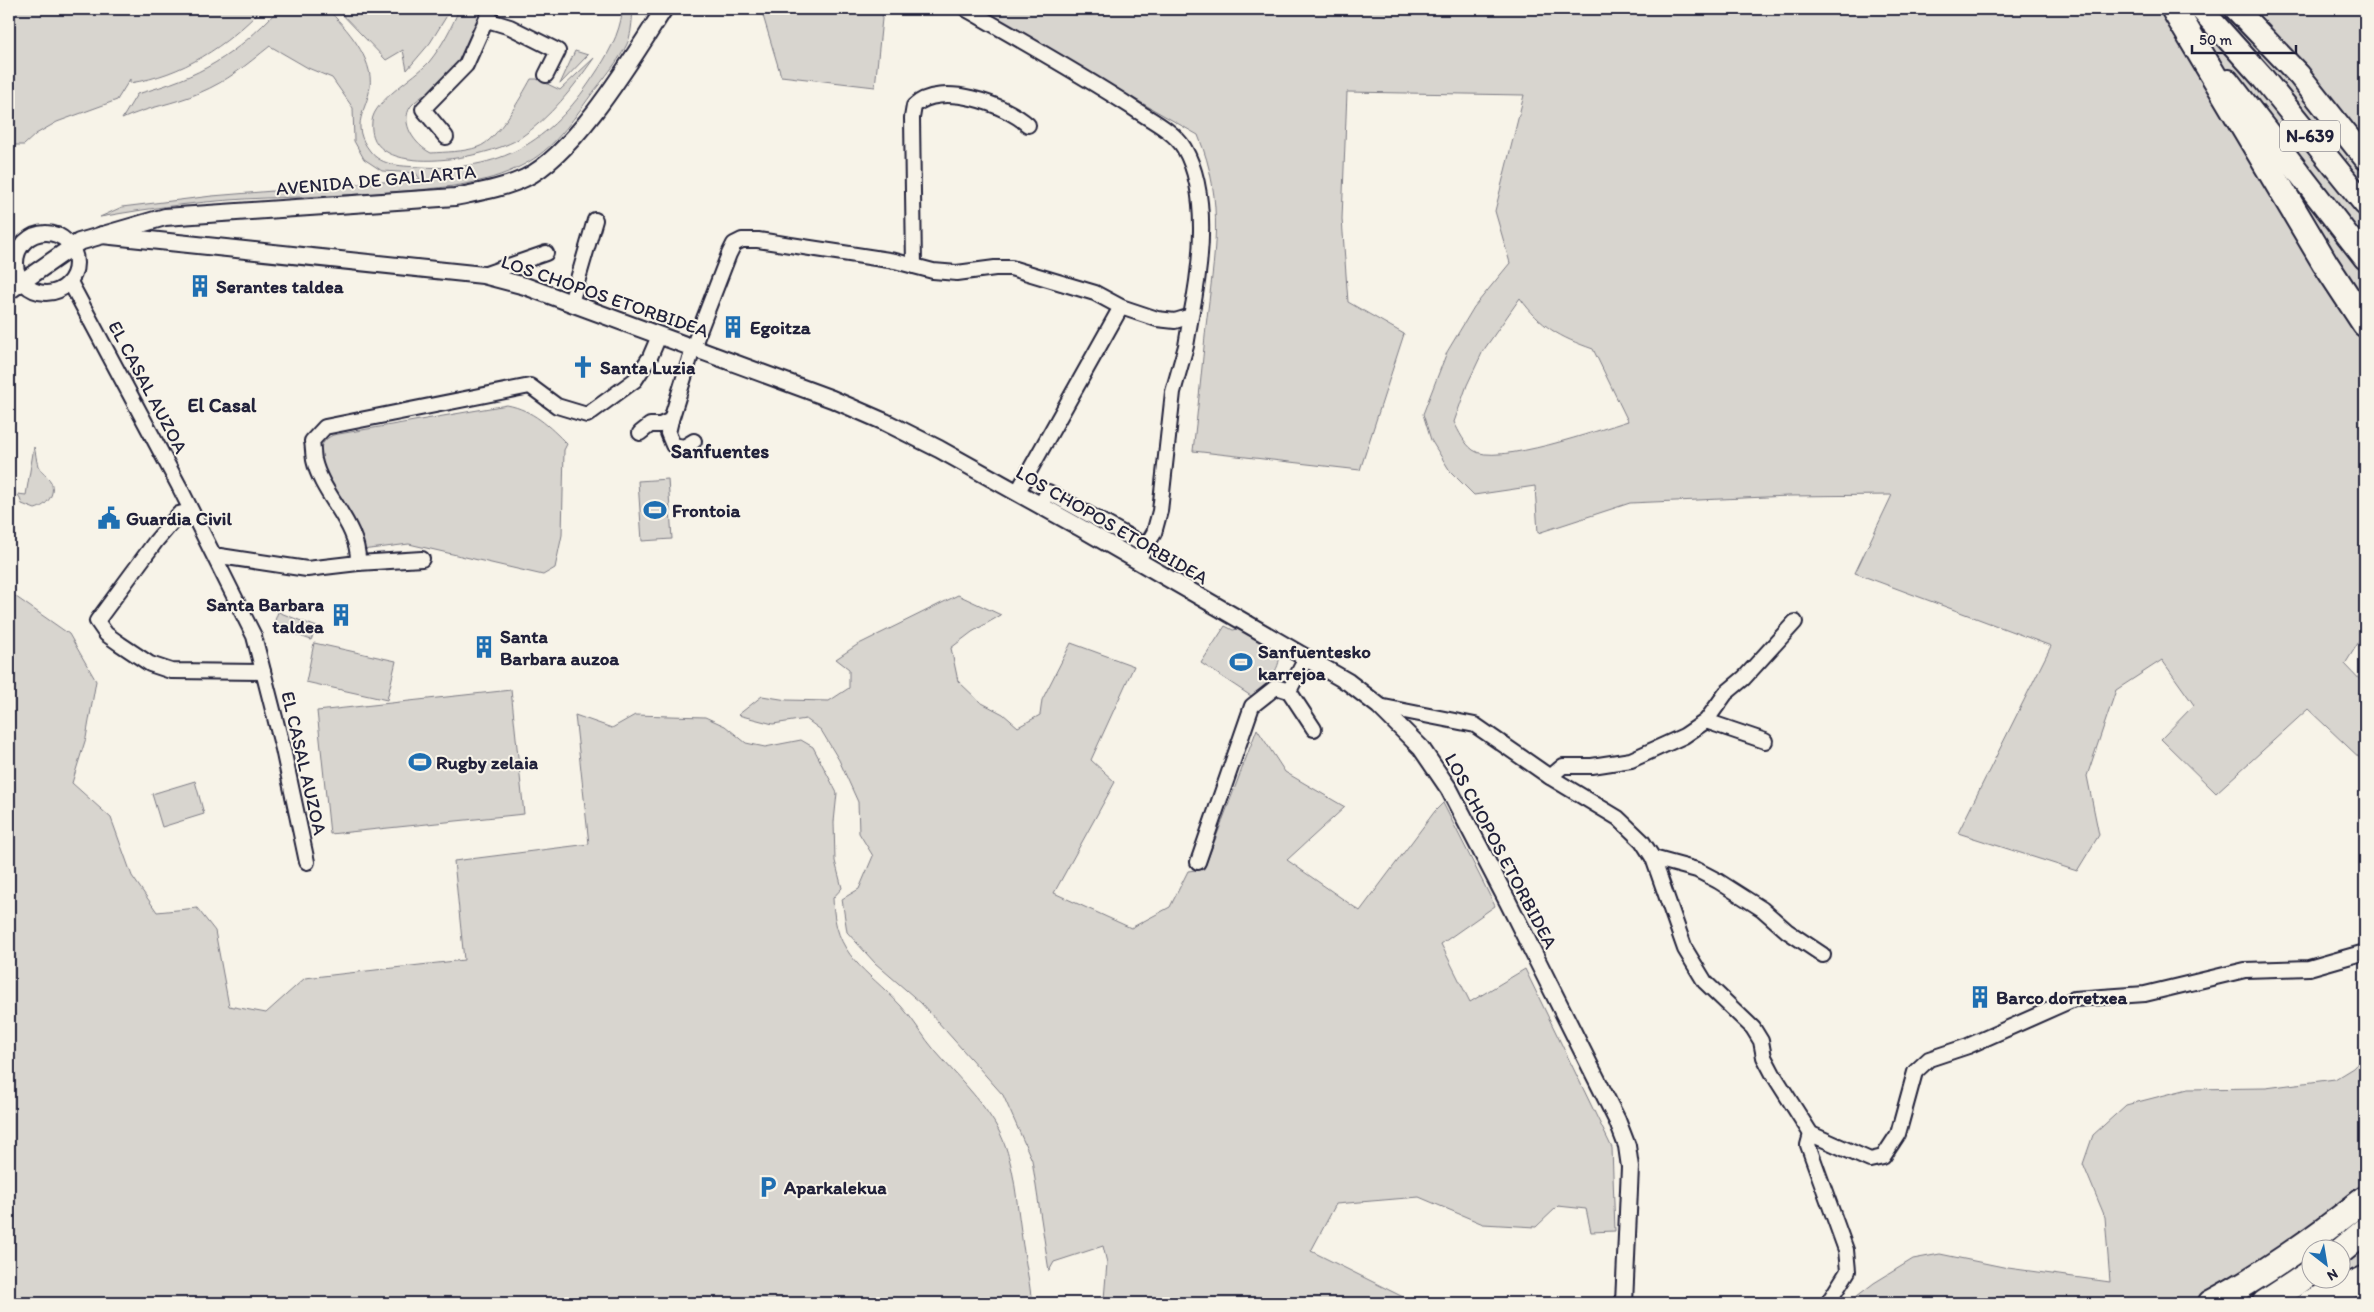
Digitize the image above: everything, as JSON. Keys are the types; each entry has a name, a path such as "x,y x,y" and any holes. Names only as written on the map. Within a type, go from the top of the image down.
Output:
{"highway":[{"path":"2174,9 2263,129 2365,258"},
{"path":"2174,9 2326,263 2365,324"},
{"name":"N-639","path":"2201,9 2262,77 2365,204"},
{"path":"2236,9 2299,75 2365,158"},
{"path":"2271,1267 2365,1184"},
{"path":"2211,1303 2271,1267 2325,1231 2365,1199"},
{"path":"2352,1242 2365,1231"},
{"path":"2265,1303 2302,1279"},
{"path":"2310,1303 2365,1279"}],"street":[{"name":"AVENIDA DE GALLARTA","path":"15,286 72,246 84,240 165,218 456,197 496,188 524,178 545,166 569,143 637,50 664,9"},
{"path":"966,9 1102,88 1166,131 1182,146 1193,166 1201,225 1196,294 1172,400 1160,511 1154,533 1137,561"},
{"path":"446,137 423,109 466,65 489,14 510,27 558,51 546,75"},
{"path":"914,266 912,118 914,106 929,96 968,97 998,107 1021,119 1028,125"},
{"path":"165,218 174,244"},
{"path":"572,303 595,220"},
{"path":"47,232 66,239 72,246 77,265 70,282 63,288 46,293 15,286 17,254 29,238 47,232"},
{"name":"LOS CHOPOS ETORBIDEA","path":"102,235 483,275 525,286 832,399 885,422 1017,493 1348,682 1379,706 1421,748 1449,789 1513,911 1620,1129 1627,1146 1630,1166 1624,1303"},
{"path":"694,441 684,447 673,445 668,433 671,420 693,348 720,274 734,244 742,240 758,240 958,273 995,268 1011,268 1095,294 1121,307 1157,319 1175,321 1191,316"},
{"path":"483,275 546,253"},
{"name":"EL CASAL AUZOA","path":"70,282 215,557 254,636 283,749 307,862"},
{"path":"1017,493 1121,307"},
{"path":"358,563 358,550 355,541 314,461 312,441 325,427 530,386 558,406 587,415 635,380 650,357 659,336"},
{"path":"640,433 650,425 660,425 671,420"},
{"path":"1040,506 1048,492 1146,546"},
{"name":"EL CASAL AUZOA","path":"190,511 179,514 159,537 97,622 106,634 150,664 171,671 263,672"},
{"path":"215,557 220,556 307,569 358,563 422,559"},
{"path":"1550,777 1564,766 1592,766 1631,760 1684,736 1706,721 1726,693 1744,678 1795,622"},
{"path":"1289,691 1306,658"},
{"path":"1198,862 1252,706 1276,687 1289,691 1314,728"},
{"path":"1379,706 1475,725 1550,777 1618,818 1642,841 1653,858 1685,949 1692,962 1705,982 1753,1028 1761,1041 1764,1057 1772,1074 1811,1134 1859,1157 1870,1160 1883,1157 1898,1134 1916,1072 1928,1059 1968,1046 2074,998 2145,994 2244,970 2309,968 2365,952"},
{"path":"1706,721 1765,741"},
{"path":"1653,858 1697,870 1718,881 1762,909 1787,931 1823,954"},
{"path":"1811,1134 1808,1145 1846,1250 1848,1271 1828,1303"}],"shaded area":[{"path":"9,9 262,9 218,47 186,66 149,79 130,83 130,79 117,100 57,122 36,134 24,145 9,145"},
{"path":"279,9 327,9 357,44 368,66 370,76 370,87 361,118 361,133 370,151 375,156 387,163 401,166 450,167 476,164 499,158 521,148 541,135 577,100 608,53 616,37 623,9 633,9 631,31 627,45 577,115 553,143 534,159 493,178 460,185 394,192 224,200 100,217 122,207 212,196 420,179 416,173 382,171 364,159 354,141 353,108 332,78 308,68 270,46 236,72 209,88 190,97 141,111 122,119 137,94 180,80 215,63 247,40"},
{"path":"337,9 451,9 430,43 407,70 403,50 386,60"},
{"path":"459,9 484,9 474,36 459,63 429,95 426,93 413,104 408,113 407,119 410,133 419,145 431,153 467,150 485,143 508,118 531,79 537,79 560,90 594,58 570,91 542,121 520,138 505,146 458,158 432,160 408,159 388,153 375,140 372,121 374,113 387,97 429,62 446,36"},
{"path":"761,9 883,9 875,87 781,76"},
{"path":"977,9 2365,9 2365,632 2345,664 2365,685 2365,763 2308,709 2216,793 2161,739 2194,705 2162,660 2116,690 2087,776 2099,835 2077,871 1958,833 2051,646 1855,573 1892,495 1789,496 1630,503 1538,533 1535,486 1474,495 1450,471 1431,440 1423,414 1447,352 1474,307 1510,263 1495,211 1524,95 1347,92 1342,219 1348,302 1404,334 1360,470 1193,451 1216,230 1212,184 1207,160 1198,135","holes":["1520,298 1535,317 1552,330 1570,340 1593,349 1628,421 1549,445 1524,450 1502,454 1485,454 1473,450 1462,437 1454,422 1467,385 1483,351"]},
{"path":"575,51 588,55 560,84"},
{"path":"507,405 533,415 567,444 564,450 562,535 555,568 543,575 409,544 362,550 344,517 320,464 321,446 325,441 333,435"},
{"path":"34,447 38,466 50,480 52,486 51,495 47,502 35,509 22,504 18,494 26,495"},
{"name":"Frontoia","path":"668,479 672,539 642,541 638,481"},
{"path":"9,592 69,634 96,681 86,738 72,783 111,818 132,876 157,912 197,908 215,931 229,1006 266,1013 305,978 464,960 454,861 589,844 575,715 612,728 635,715 705,717 725,726 746,743 765,747 801,740 813,747 837,793 834,822 835,861 842,888 833,898 839,934 854,960 906,1011 931,1046 981,1103 994,1122 1005,1146 1012,1172 1032,1303 136,1303 133,1300 128,1303 9,1303"},
{"path":"958,595 1001,615 972,632 951,648 958,681 980,702 1003,714 1018,727 1040,715 1042,700 1071,643 1134,666 1091,760 1115,782 1054,893 1131,928 1170,907 1188,871 1204,869 1257,729 1285,772 1345,807 1287,860 1360,911 1443,803 1495,906 1441,944 1470,1002 1525,969 1612,1148 1615,1231 1591,1232 1586,1209 1558,1206 1536,1227 1483,1224 1419,1197 1336,1204 1311,1251 1411,1301 1410,1303 1107,1303 1104,1299 1107,1263 1103,1246 1054,1262 1049,1271 1032,1160 1003,1095 921,1003 875,963 847,932 842,899 859,889 873,856 859,833 858,802 839,760 821,730 806,719 773,724 738,715 762,696 787,700 829,701 849,688 849,669 836,659 857,645"},
{"path":"278,612 317,627 311,640 273,626"},
{"name":"Sanfuentesko karrejoa","path":"1225,626 1233,630 1238,629 1279,653 1278,665 1275,671 1254,698 1201,663"},
{"path":"314,643 396,661 387,700 306,682"},
{"name":"Rugby zelaia","path":"511,690 524,814 330,834 317,711"},
{"path":"195,781 204,814 162,827 152,794"},
{"path":"2365,1055 2365,1303 1848,1303 1874,1283 1913,1259 1940,1254 2008,1268 2110,1282 2105,1217 2083,1164 2093,1135 2126,1105 2188,1089 2266,1088 2335,1079 2353,1068"}],"place":[{"name":"Serantes taldea","path":"200,286"},
{"name":"Egoitza","path":"733,327"},
{"name":"Santa Luzia","path":"583,367"},
{"name":"Frontoia","path":"655,510"},
{"name":"Guardia Civil","path":"109,518"},
{"name":"Santa Barbara taldea","path":"341,615"},
{"name":"Santa Barbara auzoa","path":"484,647"},
{"name":"Sanfuentesko karrejoa","path":"1241,662"},
{"name":"Rugby zelaia","path":"420,762"},
{"name":"Barco dorretxea","path":"1980,997"},
{"name":"Aparkalekua","path":"768,1187"}],"district":[{"name":"El Casal","path":"222,405"},
{"name":"Sanfuentes","path":"720,451"}]}
